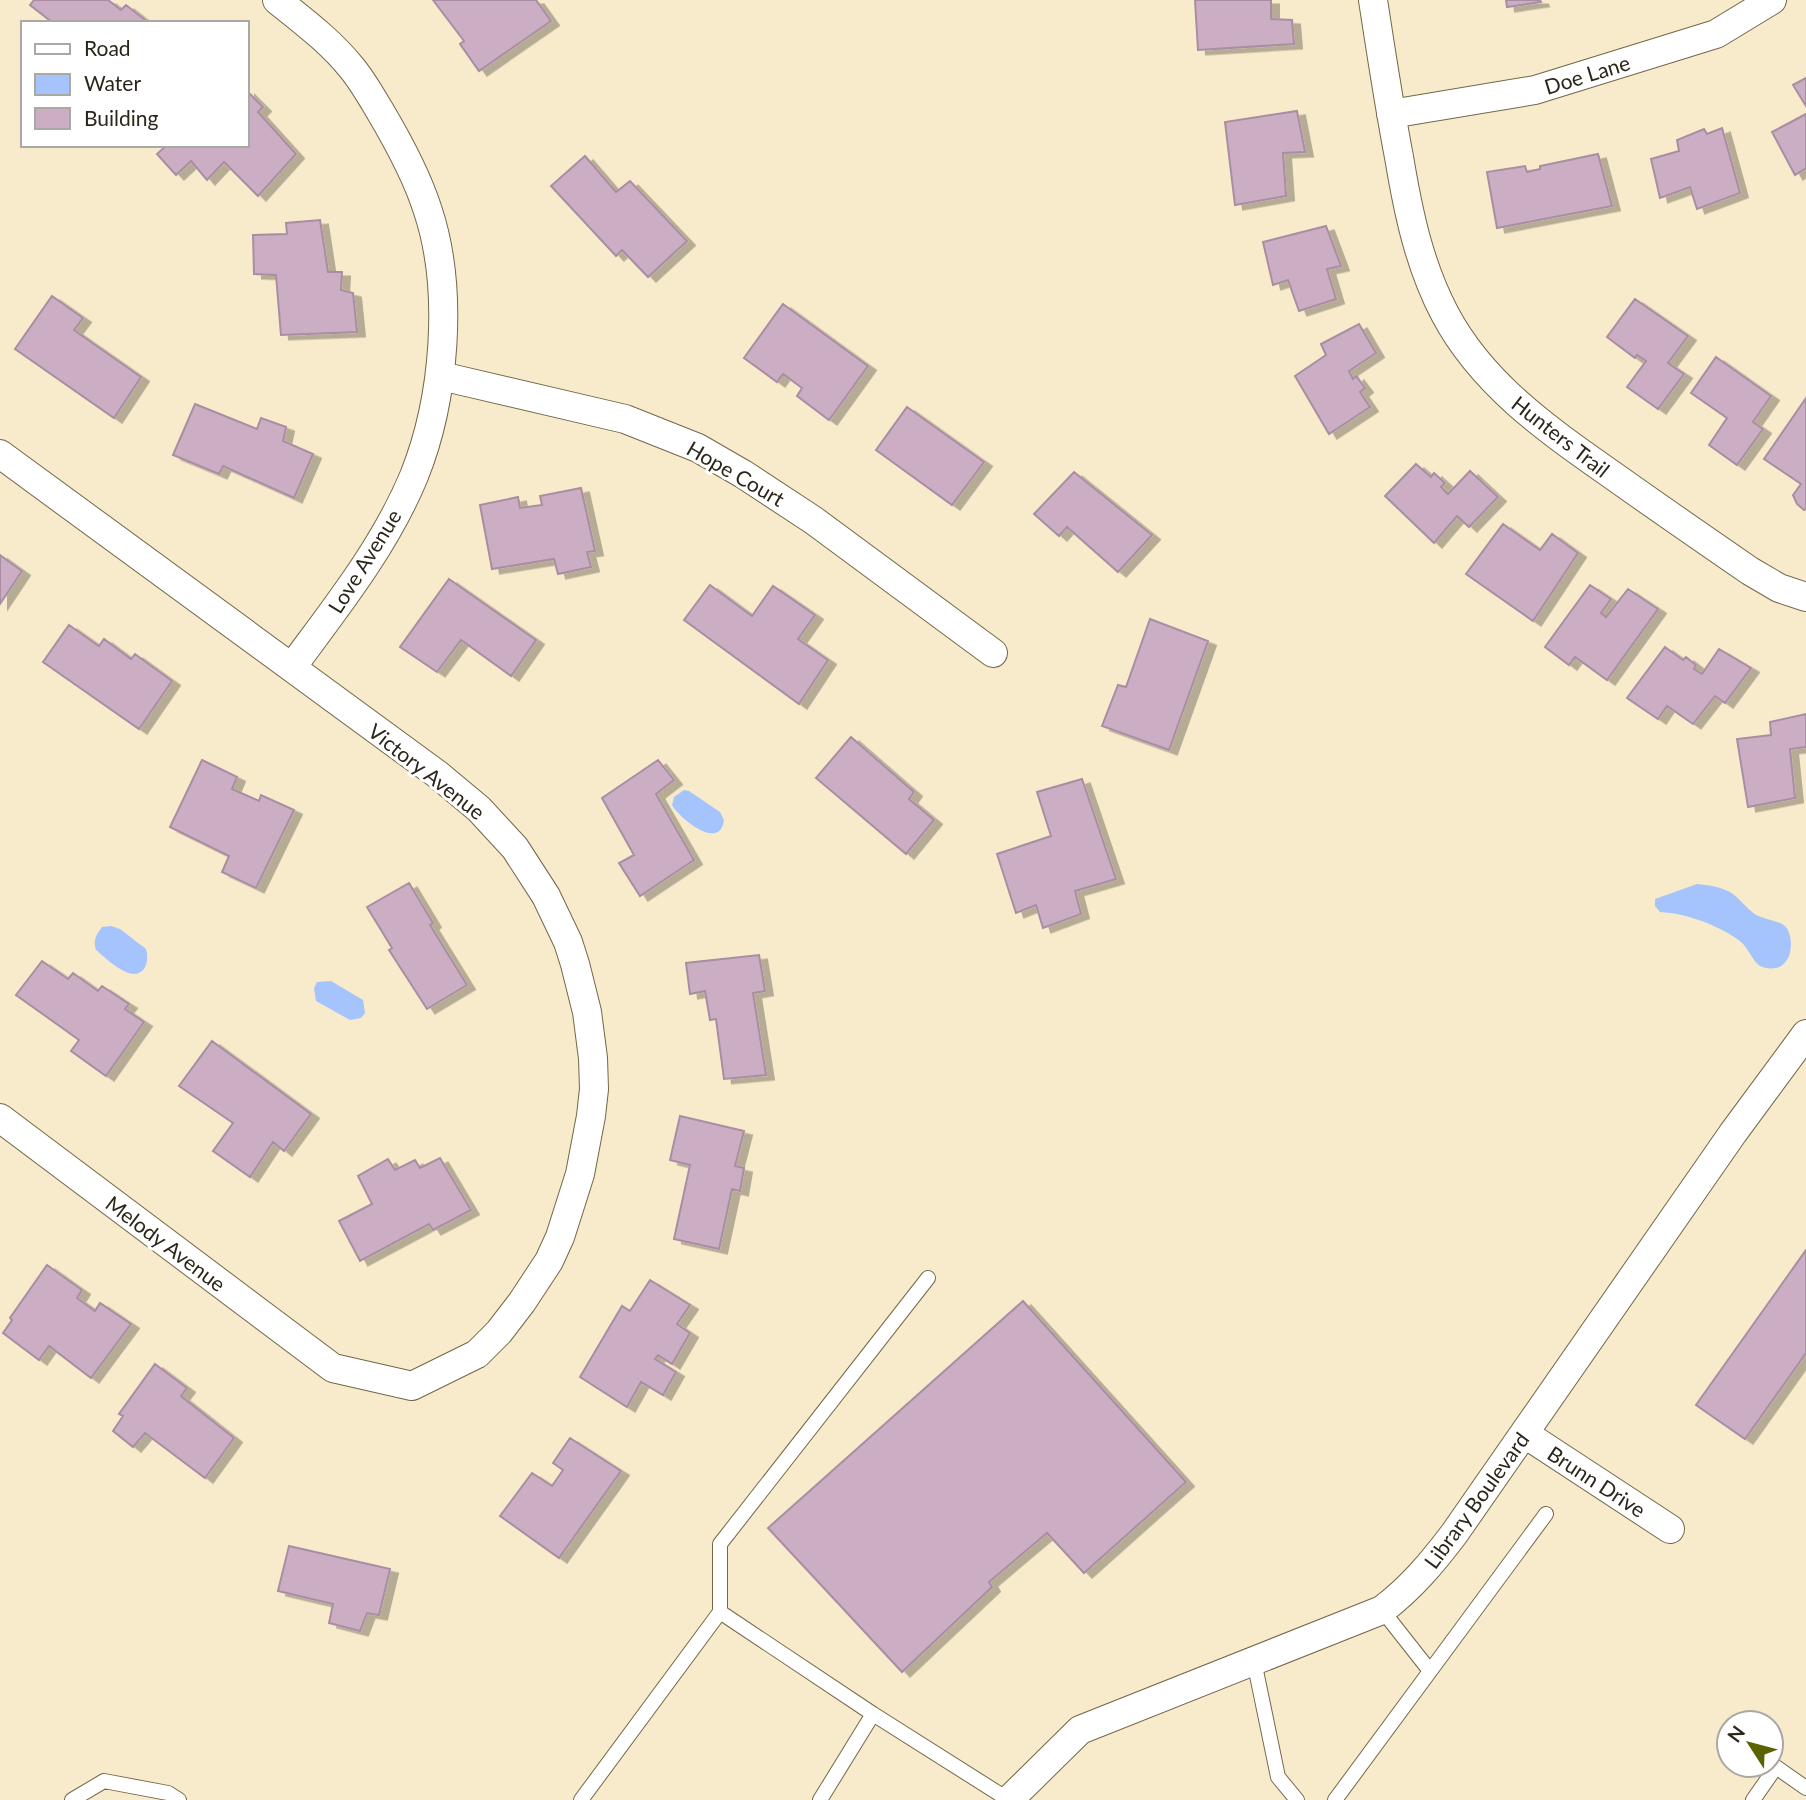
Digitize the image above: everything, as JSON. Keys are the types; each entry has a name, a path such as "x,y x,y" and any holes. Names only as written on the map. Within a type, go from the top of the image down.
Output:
{"street":[{"name":"Love Avenue","path":"276,0 313,28 351,66 404,152 428,212 436,247 443,321 440,376 414,475 386,534 348,592 292,667"},
{"name":"Hunters Trail","path":"1373,0 1391,114 1416,241 1430,282 1446,316 1475,358 1499,385 1545,428 1750,572 1779,588 1806,597"},
{"name":"Doe Lane","path":"1391,114 1535,90 1716,34 1772,0"},
{"name":"Hope Court","path":"440,376 625,419 698,448 813,520 993,653"},
{"name":"Victory Avenue","path":"0,454 437,774 479,809 515,848 546,896 568,942 587,1012 594,1089 591,1116 571,1208 549,1261 499,1332 477,1354 412,1386 333,1368"},
{"name":"Library Boulevard","path":"1009,1800 1080,1730 1382,1611 1406,1592 1430,1566 1525,1434 1733,1133 1806,1034"},
{"name":"Melody Avenue","path":"0,1118 333,1368"},
{"name":"Brunn Drive","path":"1525,1434 1670,1529"}],"lane":[{"path":"581,1800 720,1612 720,1544 928,1278"},
{"path":"1335,1800 1546,1514"},
{"path":"1382,1611 1430,1671"},
{"path":"720,1612 1009,1800"},
{"path":"1254,1661 1278,1777 1297,1800"},
{"path":"820,1800 873,1714"},
{"path":"1754,1800 1776,1767 1806,1788"},
{"path":"72,1800 104,1781 168,1793 178,1800"}],"water":[{"path":"684,790 720,812 724,820 721,829 708,833 690,824 676,811 672,805 674,797"},
{"path":"1697,884 1729,892 1756,915 1785,927 1790,935 1791,945 1790,954 1784,963 1776,968 1759,965 1742,943 1727,933 1692,918 1660,912 1655,906 1655,899"},
{"path":"102,927 120,929 146,949 147,960 142,971 137,974 124,971 96,950 95,940 98,933"},
{"path":"331,981 363,1000 365,1013 361,1018 350,1020 316,1001 314,988 317,982"}],"building":[{"path":"34,0 108,0 121,10 126,5 146,21 50,21 30,5"},
{"path":"433,0 536,0 551,21 479,71 460,44 464,41"},
{"path":"1195,0 1271,0 1271,19 1292,20 1294,44 1198,50"},
{"path":"1506,0 1540,0 1541,2 1507,7"},
{"path":"1806,78 1806,106 1793,85"},
{"path":"248,92 263,107 258,112 296,154 258,196 224,162 207,180 191,161 176,175 157,154 165,147 248,147"},
{"path":"1297,111 1305,152 1283,153 1286,196 1235,205 1225,122"},
{"path":"1806,114 1806,168 1795,175 1772,132"},
{"path":"1722,128 1740,193 1697,209 1690,187 1660,198 1651,159 1679,151 1677,140 1704,129 1707,134"},
{"path":"1598,154 1612,206 1497,228 1487,172 1525,166 1527,172 1540,169 1540,166"},
{"path":"585,156 616,192 630,181 687,241 648,277 622,250 616,256 551,186"},
{"path":"320,220 328,272 342,272 341,290 353,293 357,332 281,335 276,275 254,274 253,235 287,234 286,223"},
{"path":"1326,226 1341,266 1327,269 1336,299 1299,311 1288,280 1273,285 1263,242"},
{"path":"52,296 83,318 74,330 141,377 114,418 15,349"},
{"path":"1635,299 1688,336 1668,363 1684,374 1658,409 1627,387 1646,361 1637,355 1635,358 1607,337"},
{"path":"783,304 868,366 829,420 797,396 802,388 783,374 777,382 744,358"},
{"path":"1359,324 1376,353 1349,371 1353,379 1356,376 1365,388 1360,392 1370,407 1329,434 1295,376 1326,355 1321,344"},
{"path":"1716,357 1771,396 1753,422 1763,429 1737,465 1709,445 1727,418 1691,393"},
{"path":"1806,398 1804,510 1793,495 1801,484 1764,459"},
{"path":"195,404 257,429 261,418 286,427 283,441 313,454 294,498 223,466 219,474 173,455"},
{"path":"907,407 984,462 952,505 876,450"},
{"path":"1416,464 1431,477 1434,473 1445,483 1441,487 1448,494 1470,471 1498,497 1469,527 1457,516 1434,543 1385,496"},
{"path":"1074,472 1152,535 1118,572 1067,527 1059,536 1034,514"},
{"path":"581,488 595,551 587,552 591,567 558,574 554,559 492,569 480,505 518,497 520,508 542,505 540,496"},
{"path":"1503,524 1540,550 1552,534 1578,553 1533,621 1466,574"},
{"path":"0,555 22,571 0,604"},
{"path":"449,579 536,640 511,676 461,640 437,672 400,647"},
{"path":"710,585 752,616 773,586 815,615 798,639 828,660 799,704 684,620"},
{"path":"1590,585 1611,599 1601,613 1606,617 1628,589 1658,609 1607,680 1575,657 1569,665 1545,647"},
{"path":"1150,619 1208,641 1169,750 1102,726 1118,685 1126,687"},
{"path":"69,625 99,646 104,639 131,659 135,654 172,681 139,729 43,662"},
{"path":"1665,647 1683,660 1686,657 1696,665 1694,669 1702,674 1719,649 1751,668 1725,703 1715,696 1693,724 1667,706 1658,719 1627,698"},
{"path":"1806,714 1806,747 1790,749 1795,798 1748,807 1737,739 1771,735 1770,722"},
{"path":"851,737 914,792 909,799 934,820 906,854 816,778"},
{"path":"202,760 237,777 232,789 259,801 261,795 294,810 256,888 222,872 229,856 170,827"},
{"path":"658,760 674,780 656,794 694,860 640,896 619,863 634,855 602,798"},
{"path":"1082,779 1116,879 1075,891 1081,914 1043,928 1036,905 1016,913 997,854 1051,836 1037,792"},
{"path":"409,883 433,923 430,925 467,985 427,1009 389,950 392,948 367,907"},
{"path":"759,955 765,991 753,993 766,1075 724,1079 716,1019 710,1020 705,991 690,994 686,963"},
{"path":"42,961 68,979 73,973 98,991 102,986 129,1004 125,1009 144,1022 106,1076 71,1051 79,1040 16,995"},
{"path":"212,1041 311,1114 284,1151 273,1142 250,1177 213,1151 233,1123 179,1086"},
{"path":"680,1116 744,1131 735,1166 744,1168 740,1191 732,1189 719,1249 674,1239 690,1165 670,1160"},
{"path":"440,1158 471,1210 433,1230 429,1224 360,1261 339,1221 372,1204 358,1176 388,1159 395,1170 415,1160 420,1168"},
{"path":"1806,1250 1806,1353 1745,1439 1696,1405"},
{"path":"47,1265 82,1290 77,1298 95,1311 100,1303 131,1324 91,1378 49,1346 39,1360 3,1333 12,1320 10,1318"},
{"path":"650,1280 690,1305 677,1324 690,1333 672,1364 658,1355 655,1359 676,1372 663,1395 641,1382 627,1407 580,1377 622,1306 630,1311"},
{"path":"1023,1301 1186,1482 1084,1573 1047,1533 989,1582 992,1587 902,1672 768,1528"},
{"path":"155,1364 187,1388 181,1396 234,1438 205,1478 145,1433 133,1447 113,1431 123,1416 119,1414"},
{"path":"570,1438 621,1471 559,1558 500,1516 532,1473 552,1486 563,1470 553,1463"},
{"path":"289,1546 390,1569 379,1615 367,1613 360,1631 329,1623 333,1604 278,1591"}]}
